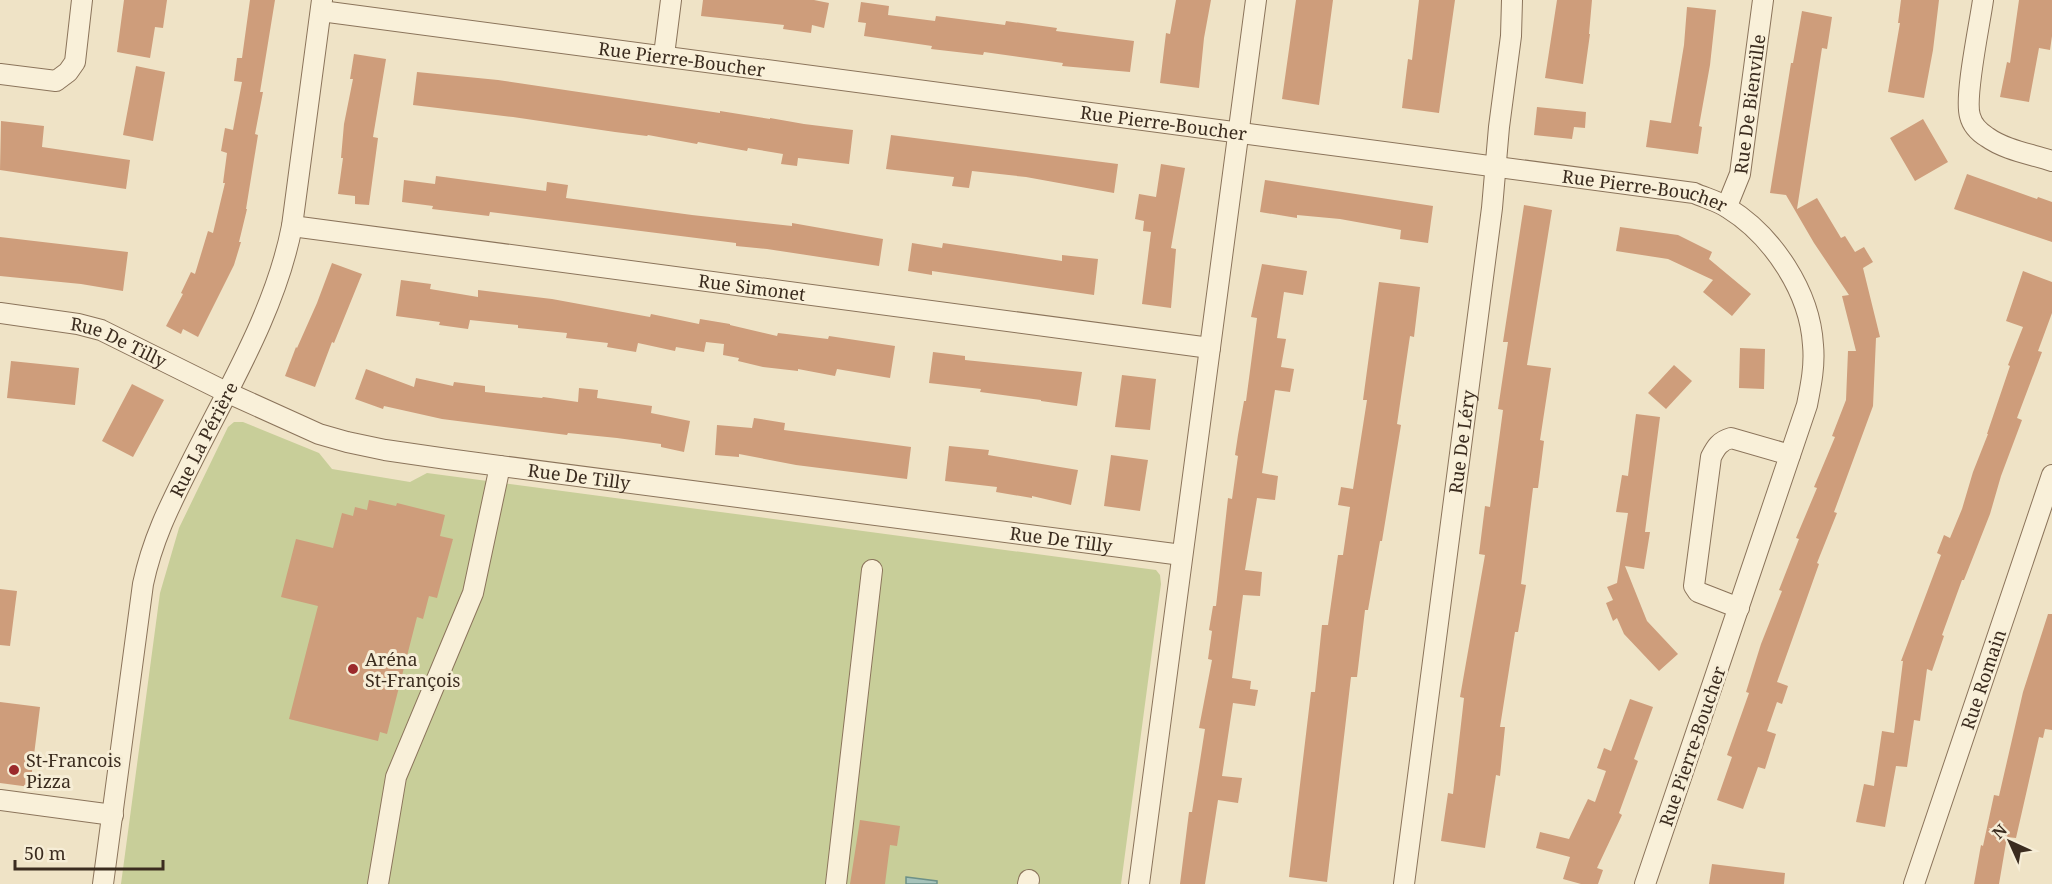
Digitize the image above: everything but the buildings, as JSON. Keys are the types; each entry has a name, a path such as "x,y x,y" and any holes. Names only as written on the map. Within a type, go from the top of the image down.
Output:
{"street":[{"path":"0,74 56,81 68,72 75,62 82,0"},
{"path":"664,56 671,0"},
{"path":"1139,884 1256,0"},
{"name":"Rue De Léry","path":"1404,884 1491,220 1511,36 1512,0"},
{"name":"Rue De Bienville","path":"1727,206 1740,174 1763,0"},
{"path":"1983,0 1970,96 1970,115 1975,127 1994,142 2052,161"},
{"name":"Rue Pierre-Boucher","path":"322,5 664,56 1694,193 1727,206 1757,232 1784,263 1803,302 1814,344 1811,384 1807,405 1645,884"},
{"name":"Rue La Périère","path":"103,884 148,560 166,513 263,316 286,254 292,226 322,5"},
{"name":"Rue Simonet","path":"292,226 1210,348"},
{"name":"Rue De Tilly","path":"0,314 78,324 101,330 294,424 347,442 500,466 1182,555"},
{"path":"1739,608 1698,592 1694,586 1711,458 1717,447 1724,440 1731,438 1790,455"},
{"path":"378,884 396,777 473,593 500,466"},
{"name":"Rue Romain","path":"1914,884 2052,475"},
{"path":"836,884 872,570"},
{"path":"0,800 113,814"}],"green space":[{"path":"234,422 243,422 319,453 332,469 410,482 427,473 1156,570 1160,575 1161,584 1121,884 121,884 160,593 179,528 228,427"}],"water":[{"path":"906,877 937,881 937,884 906,884"}],"place":[{"name":"Aréna St-François","path":"353,669"},
{"name":"St-Francois Pizza","path":"14,770"}]}
